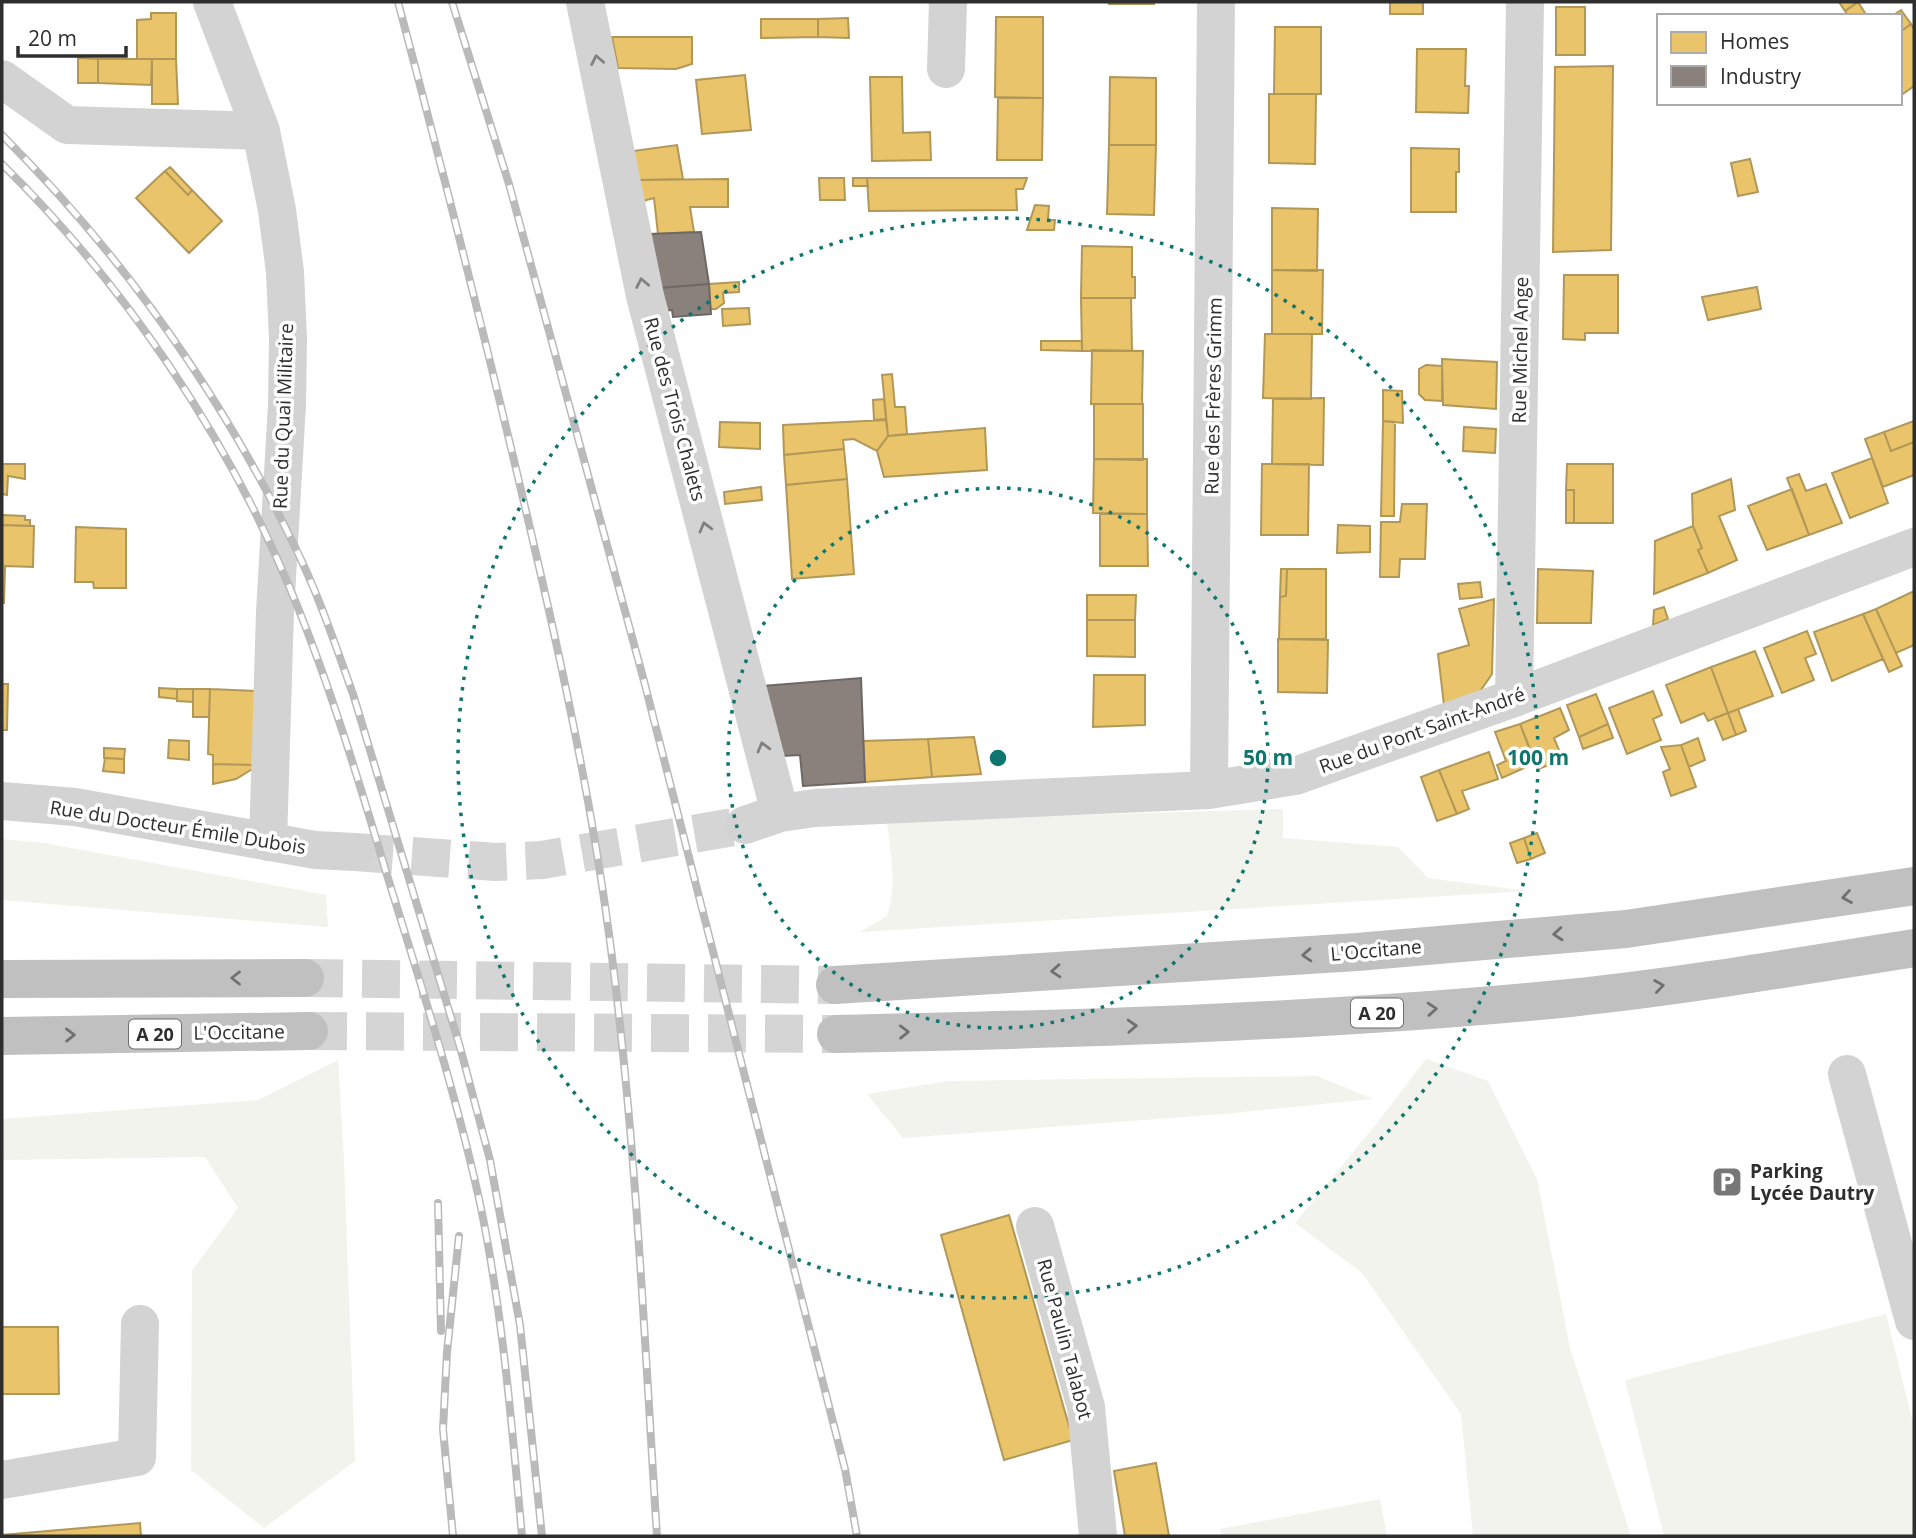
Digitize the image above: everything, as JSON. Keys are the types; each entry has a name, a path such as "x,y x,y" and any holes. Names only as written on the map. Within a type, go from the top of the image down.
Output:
{"highway":[{"name":"L'Occitane","path":"835,985 1357,952 1626,929 1914,886"},
{"name":"A 20","path":"836,1034 1056,1029 1304,1017 1571,998 1914,948"},
{"path":"2,979 305,978"},
{"name":"L'Occitane","path":"2,1037 309,1031"}],"street":[{"name":"Rue du Quai Militaire","path":"212,2 261,131 277,209 285,272 287,404 275,612 268,842"},
{"name":"Rue des Trois Chalets","path":"585,2 645,296 780,813"},
{"path":"946,69 948,2"},
{"name":"Rue des Frères Grimm","path":"1209,790 1216,2"},
{"name":"Rue Michel Ange","path":"1514,698 1525,2"},
{"path":"2,79 66,125 261,131"},
{"name":"Rue du Pont Saint-André","path":"745,825 780,813 815,808 1209,790 1295,776 1514,698 1914,547"},
{"name":"Rue du Docteur Émile Dubois","path":"2,802 75,807 314,850 355,852"},
{"path":"1847,1074 1914,1321"},
{"name":"Rue Paulin Talabot","path":"1035,1226 1086,1407 1098,1536"},
{"path":"2,1480 137,1457 141,1324"}],"shaded area":[{"path":"1283,809 1283,838 1398,847 1428,878 1527,891 860,932 887,916 890,905 892,869 887,821"},
{"path":"2,839 44,843 326,895 328,927 2,900"},
{"path":"1426,1059 1488,1081 1537,1179 1570,1348 1631,1536 1473,1536 1461,1414 1362,1273 1295,1223"},
{"path":"338,1060 355,1461 264,1528 191,1470 192,1271 238,1208 205,1157 2,1160 2,1119 258,1100"},
{"path":"1317,1076 1373,1099 1223,1114 903,1138 867,1094 949,1081"},
{"path":"1886,1314 1914,1427 1914,1536 1664,1536 1625,1380"},
{"path":"1380,1499 1387,1536 1221,1536 1220,1529"}],"building: Homes":[{"path":"1154,2 1154,4 1109,4"},
{"path":"1390,2 1423,2 1423,14 1390,14"},
{"path":"1839,2 1858,2 1845,11"},
{"path":"1858,2 1866,14 1847,14 1845,11"},
{"path":"1556,7 1585,7 1585,55 1556,55"},
{"path":"1901,10 1911,24 1902,31 1902,14 1895,14"},
{"path":"151,13 176,13 176,59 137,59 137,20 151,19"},
{"path":"996,17 1043,17 1043,98 995,97"},
{"path":"848,18 849,38 818,37 818,19"},
{"path":"761,19 818,19 818,37 761,38"},
{"path":"1911,24 1914,29 1914,86 1902,95 1902,31"},
{"path":"1275,27 1321,27 1321,94 1274,94"},
{"path":"612,37 692,37 692,64 676,69 618,68"},
{"path":"1417,49 1466,49 1465,86 1469,86 1468,113 1416,112"},
{"path":"78,58 98,59 98,83 78,83"},
{"path":"98,59 152,59 151,85 98,83"},
{"path":"152,59 176,59 178,104 152,104"},
{"path":"1613,66 1611,250 1553,252 1555,67"},
{"path":"745,75 751,130 702,134 696,80"},
{"path":"870,77 902,77 903,133 930,132 931,160 872,161"},
{"path":"1110,77 1156,78 1156,145 1109,145"},
{"path":"1269,94 1316,94 1315,164 1269,163"},
{"path":"998,98 1043,98 1042,160 997,160"},
{"path":"677,145 683,179 639,180 633,151"},
{"path":"1109,145 1156,145 1154,215 1107,214"},
{"path":"1411,148 1459,149 1456,212 1411,212"},
{"path":"1750,159 1758,192 1738,196 1731,163"},
{"path":"170,167 192,190 188,195 165,171"},
{"path":"165,171 188,195 192,190 222,221 189,253 136,198"},
{"path":"819,178 844,178 845,200 820,200"},
{"path":"853,178 867,178 868,186 853,186"},
{"path":"867,178 1027,178 1023,189 1016,189 1017,210 869,211"},
{"path":"728,179 728,207 690,207 694,232 658,234 654,198 643,201 639,180"},
{"path":"1035,205 1049,206 1048,220 1055,220 1054,230 1027,230"},
{"path":"1272,208 1318,209 1317,271 1272,270"},
{"path":"1082,246 1132,247 1135,298 1081,298"},
{"path":"1272,270 1323,270 1322,334 1272,334"},
{"path":"1564,275 1618,275 1618,333 1585,333 1585,340 1563,339"},
{"path":"739,282 739,292 723,293 724,303 716,309 710,309 709,284"},
{"path":"1757,287 1761,309 1708,320 1702,297"},
{"path":"1081,298 1131,298 1132,351 1082,351"},
{"path":"749,308 750,324 723,326 722,309"},
{"path":"1265,334 1312,334 1311,399 1263,398"},
{"path":"1041,341 1082,341 1082,351 1041,350"},
{"path":"1092,350 1143,351 1142,404 1091,404"},
{"path":"1442,359 1497,362 1496,409 1443,405"},
{"path":"1426,365 1442,366 1442,401 1425,400 1419,394 1419,369"},
{"path":"892,374 895,407 905,407 907,434 888,436 882,375"},
{"path":"1383,390 1402,391 1403,423 1383,421"},
{"path":"1324,398 1323,465 1272,464 1273,399"},
{"path":"884,399 886,419 874,420 873,400"},
{"path":"1094,404 1143,404 1143,460 1094,459"},
{"path":"886,420 888,436 877,451 854,439 843,440 844,449 784,455 783,425"},
{"path":"1383,421 1395,422 1394,516 1381,516"},
{"path":"1914,421 1914,442 1891,451 1884,432"},
{"path":"720,422 760,423 760,449 719,447"},
{"path":"1464,427 1496,429 1495,453 1463,451"},
{"path":"985,428 987,470 884,477 877,451 888,436"},
{"path":"1884,432 1891,451 1914,442 1914,475 1883,487 1865,439"},
{"path":"844,449 847,479 786,485 784,455"},
{"path":"1872,458 1888,503 1850,518 1832,473"},
{"path":"1094,459 1147,459 1147,514 1093,513"},
{"path":"2,464 25,464 25,479 8,476 7,495 2,494"},
{"path":"1262,464 1309,464 1308,535 1261,535"},
{"path":"1567,464 1613,464 1613,523 1574,523 1574,490 1566,490"},
{"path":"1799,474 1806,491 1826,484 1842,523 1809,535 1787,478"},
{"path":"847,479 854,574 792,579 786,485"},
{"path":"1731,479 1735,510 1719,516 1737,560 1708,573 1698,550 1702,548 1693,526 1692,494"},
{"path":"761,487 762,500 725,504 724,492"},
{"path":"1792,489 1809,535 1767,550 1748,506"},
{"path":"1566,490 1574,490 1574,523 1566,523"},
{"path":"1402,504 1427,504 1425,559 1400,559 1399,577 1380,577 1381,522 1400,522"},
{"path":"1100,514 1147,514 1148,566 1100,566"},
{"path":"2,515 25,516 25,520 30,520 30,526 2,525"},
{"path":"2,525 34,526 33,567 5,566 4,603 2,603"},
{"path":"1338,525 1370,526 1370,552 1337,553"},
{"path":"1693,526 1702,548 1698,550 1708,573 1654,594 1655,541"},
{"path":"76,527 126,529 126,588 94,588 93,582 75,582"},
{"path":"1281,569 1287,569 1286,596 1280,597"},
{"path":"1287,569 1326,569 1326,639 1279,639 1280,597 1286,596"},
{"path":"1538,569 1593,571 1591,623 1537,623"},
{"path":"1480,582 1482,597 1460,599 1458,584"},
{"path":"1914,591 1914,645 1896,653 1876,609"},
{"path":"1087,595 1136,595 1135,620 1087,620"},
{"path":"1494,599 1492,674 1479,693 1444,705 1438,654 1469,645 1459,609"},
{"path":"1664,607 1668,619 1653,625 1654,610"},
{"path":"1876,609 1902,666 1889,672 1863,614"},
{"path":"1863,614 1883,659 1832,681 1814,632"},
{"path":"1087,620 1135,620 1135,657 1087,656"},
{"path":"1807,631 1816,654 1805,658 1814,680 1782,693 1764,648"},
{"path":"1278,639 1328,640 1327,693 1278,692"},
{"path":"1755,651 1773,696 1728,713 1711,667"},
{"path":"1711,667 1728,713 1708,721 1704,713 1681,723 1666,685"},
{"path":"1094,675 1145,675 1145,725 1093,727"},
{"path":"2,684 8,684 7,730 2,730"},
{"path":"159,688 177,689 177,699 159,697"},
{"path":"177,689 193,689 193,702 177,701"},
{"path":"193,689 210,689 209,717 193,717"},
{"path":"210,689 256,691 254,765 213,764 213,755 208,754"},
{"path":"1653,691 1662,715 1653,719 1661,740 1627,754 1609,708"},
{"path":"1596,694 1608,724 1579,737 1567,705"},
{"path":"1560,708 1569,730 1554,738 1563,760 1538,769 1520,724"},
{"path":"1738,709 1746,731 1736,735 1728,713"},
{"path":"1728,713 1736,735 1723,740 1714,718"},
{"path":"1520,724 1535,763 1502,778 1497,765 1506,761 1495,732"},
{"path":"1608,724 1613,738 1583,749 1579,737"},
{"path":"974,737 981,774 932,777 928,739"},
{"path":"1698,738 1705,760 1689,767 1681,745"},
{"path":"928,739 932,777 865,782 863,741"},
{"path":"169,740 189,741 189,760 168,758"},
{"path":"1681,745 1696,787 1671,796 1663,772 1670,769 1661,747"},
{"path":"104,748 125,749 124,759 104,758"},
{"path":"1489,752 1498,779 1462,791 1469,809 1457,814 1439,770"},
{"path":"105,758 124,759 124,773 103,771"},
{"path":"213,764 254,765 254,768 236,779 213,784"},
{"path":"1439,770 1457,814 1437,821 1421,777"},
{"path":"1537,833 1545,853 1531,859 1524,838"},
{"path":"1524,838 1531,859 1517,863 1510,843"},
{"path":"1009,1215 1073,1440 1004,1460 941,1235"},
{"path":"2,1327 58,1327 59,1394 2,1394"},
{"path":"1156,1463 1169,1536 1125,1536 1114,1471"},
{"path":"140,1523 141,1536 2,1536 2,1535"}],"building: Industry":[{"path":"701,232 709,284 659,288 649,234"},
{"path":"709,284 711,314 673,317 672,310 663,311 659,288"},
{"path":"861,678 865,782 803,786 800,755 782,756 762,686"}],"tunnel":[{"path":"355,852 496,862 542,860 745,825"},
{"path":"305,978 835,985"},
{"path":"309,1031 836,1034"}],"railway":[{"path":"398,2 526,511 562,669 593,828 609,934 626,1084 657,1536"},
{"path":"452,2 509,184 644,681 845,1469 857,1536"},
{"path":"2,135 88,228 128,277 201,380 265,488 303,563 326,619 353,694 460,1047 490,1160 520,1325 542,1536"},
{"path":"2,164 90,260 169,366 238,479 268,538 307,632 366,805 438,1041 481,1208 501,1331 522,1536"},
{"path":"438,1203 441,1331"},
{"path":"453,1536 443,1429 447,1352 459,1236"}],"place":[{"name":"Parking Lycée Dautry","path":"1727,1182"}]}
